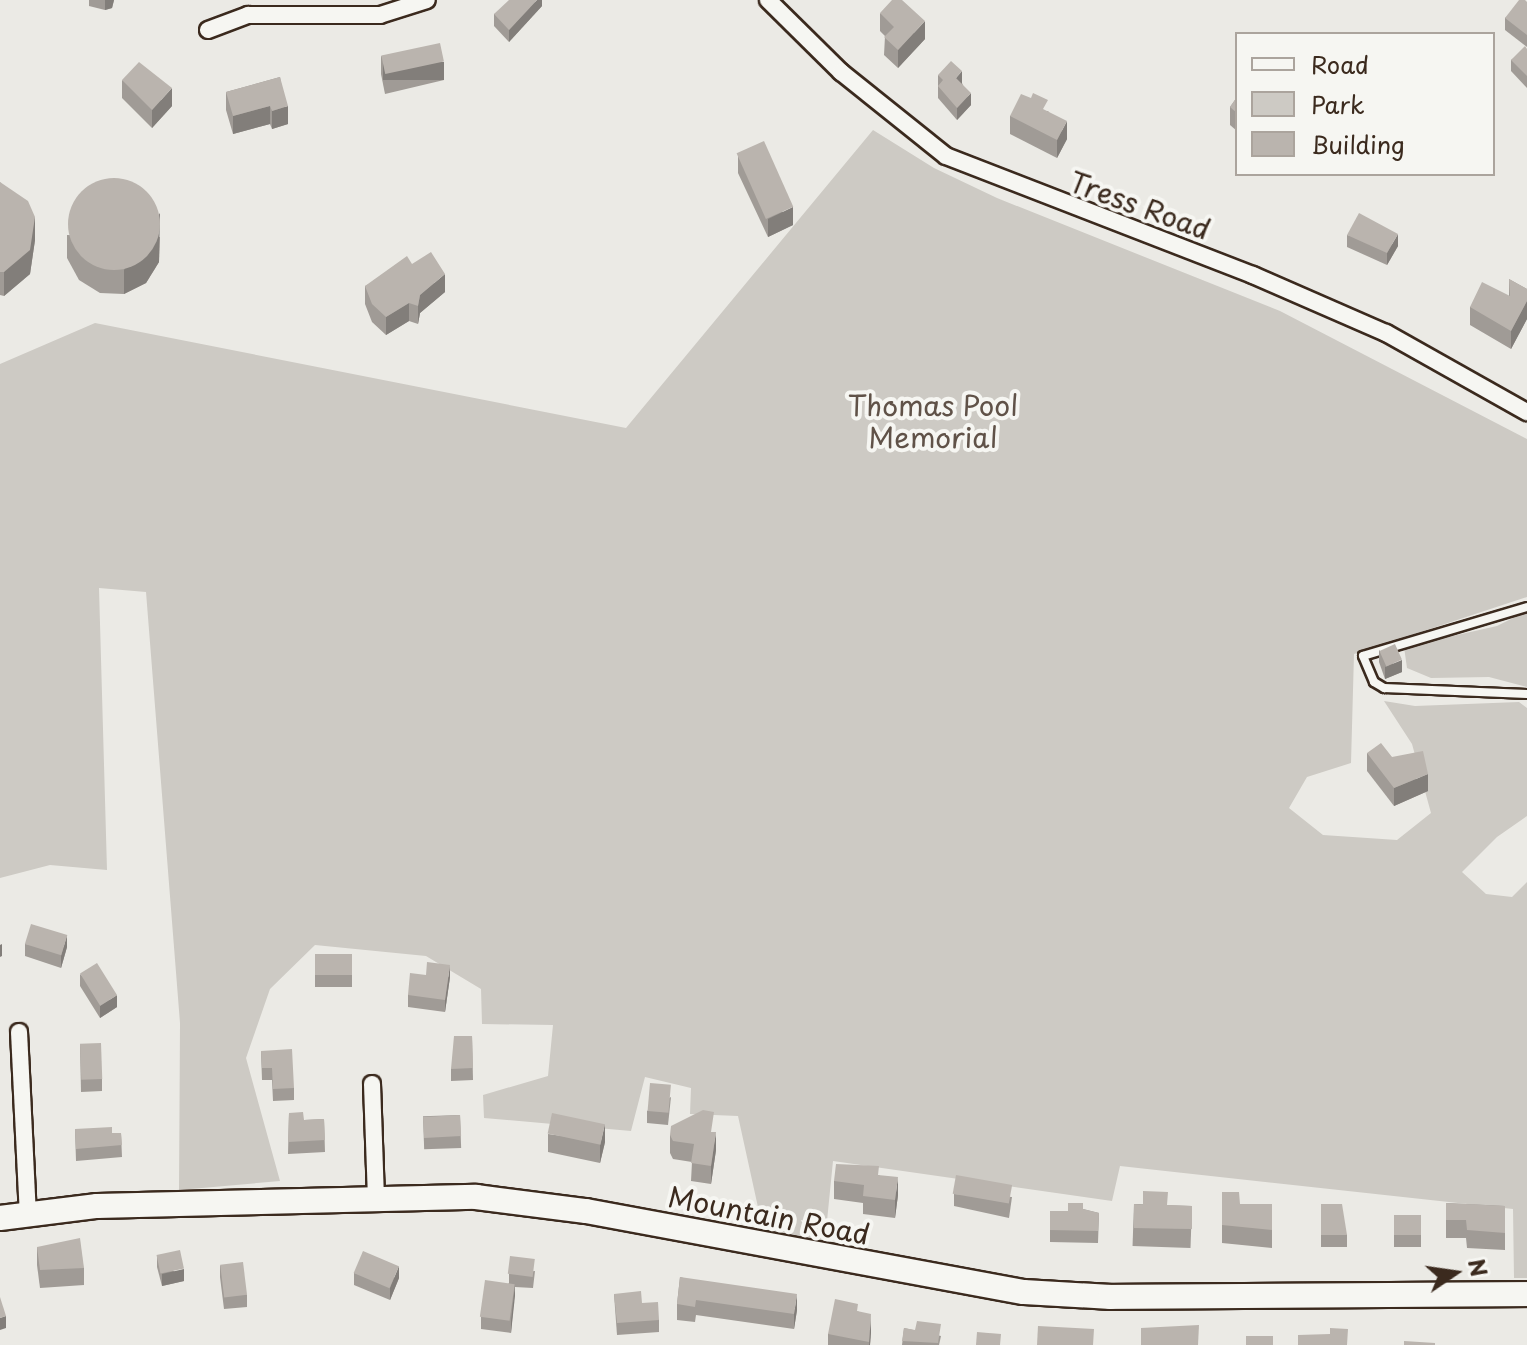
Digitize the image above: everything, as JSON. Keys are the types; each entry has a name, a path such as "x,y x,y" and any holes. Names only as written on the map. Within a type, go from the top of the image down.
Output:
{"main road":[{"name":"Mountain Road","path":"0,1218 28,1213 376,1198 476,1197 572,1209 1024,1292 1111,1297 1527,1294"}],"street":[{"path":"208,30 248,15 380,15 427,0"},
{"name":"Tress Road","path":"768,0 841,72 946,156 1359,321 1527,412"},
{"path":"19,1032 28,1213"},
{"path":"372,1084 376,1198"}],"lane":[{"path":"1527,607 1363,656 1374,682 1384,688 1527,694"}],"green space":[{"name":"Thomas Pool Memorial","path":"873,130 934,168 997,198 1280,311 1527,439 1527,597 1354,654 1351,763 1307,777 1289,808 1323,835 1397,840 1431,813 1412,744 1384,701 1415,706 1519,702 1527,708 1527,816 1497,837 1462,872 1486,894 1512,897 1527,882 1527,1278 1514,1278 1513,1209 1120,1166 1112,1201 833,1161 825,1241 763,1230 738,1116 690,1114 691,1088 645,1077 631,1131 484,1118 483,1095 548,1076 553,1025 482,1024 481,989 426,956 315,945 270,989 246,1058 280,1181 179,1190 180,1023 146,592 99,588 107,870 50,865 0,878 0,364 95,323 626,428"},
{"path":"1527,611 1527,687 1489,677 1431,678 1407,668 1404,647 1497,626"}],"building":[{"path":"509,0 537,0 509,30 494,14"},
{"path":"892,0 902,0 925,21 898,50 884,37 894,27 880,13"},
{"path":"1519,0 1527,2 1527,35 1505,18"},
{"path":"440,43 444,62 385,74 381,55"},
{"path":"1525,46 1527,49 1527,76 1511,60"},
{"path":"951,61 962,71 956,78 971,93 957,108 938,86 943,80 938,75"},
{"path":"139,62 172,88 152,110 122,80"},
{"path":"280,77 288,106 272,111 270,106 233,116 226,92"},
{"path":"1033,93 1048,100 1043,109 1067,121 1057,140 1010,116 1021,94 1031,98"},
{"path":"764,141 793,207 766,219 737,153"},
{"path":"114,178 132,181 147,191 157,206 160,224 157,242 147,257 132,267 114,270 96,267 81,257 71,242 68,224 71,206 81,191 96,181"},
{"path":"0,182 28,201 35,217 30,250 4,272 0,272"},
{"path":"1359,213 1398,234 1387,253 1347,235"},
{"path":"431,252 445,274 420,295 418,306 409,303 386,317 372,304 365,286 407,256 412,264"},
{"path":"1509,279 1527,289 1527,301 1511,331 1470,307 1482,282 1510,296"},
{"path":"1395,644 1402,660 1386,666 1379,651"},
{"path":"1381,743 1392,757 1423,751 1428,774 1394,788 1367,753"},
{"path":"31,924 67,935 61,955 25,944"},
{"path":"315,954 352,954 352,975 315,975"},
{"path":"427,962 450,965 445,1000 408,995 410,973 426,975"},
{"path":"97,963 117,995 100,1006 80,974"},
{"path":"454,1036 472,1036 473,1068 451,1069"},
{"path":"101,1043 102,1079 81,1080 80,1044"},
{"path":"292,1049 294,1088 273,1089 272,1068 262,1068 261,1051"},
{"path":"650,1083 671,1085 668,1113 648,1111"},
{"path":"703,1110 714,1112 711,1132 716,1132 711,1166 691,1163 694,1144 673,1141 670,1135 671,1126"},
{"path":"303,1112 304,1120 324,1119 325,1140 288,1142 289,1113"},
{"path":"552,1113 605,1124 600,1145 548,1134"},
{"path":"460,1115 461,1136 424,1138 423,1117"},
{"path":"112,1127 112,1133 121,1133 122,1145 76,1149 75,1129"},
{"path":"836,1164 879,1166 878,1175 898,1177 895,1200 863,1196 864,1185 834,1181"},
{"path":"956,1175 1012,1185 1009,1204 953,1194"},
{"path":"1143,1191 1168,1192 1167,1205 1192,1206 1192,1229 1134,1228 1134,1204 1143,1205"},
{"path":"1222,1192 1239,1192 1240,1204 1272,1204 1272,1230 1222,1225"},
{"path":"1068,1203 1083,1203 1083,1209 1099,1213 1098,1231 1050,1230 1050,1211 1068,1211"},
{"path":"1446,1203 1505,1206 1505,1233 1467,1230 1466,1220 1446,1220"},
{"path":"1321,1204 1342,1204 1347,1235 1321,1235"},
{"path":"1394,1215 1421,1215 1421,1235 1394,1235"},
{"path":"80,1238 84,1268 40,1270 37,1247"},
{"path":"180,1250 184,1269 160,1274 157,1255"},
{"path":"363,1251 399,1266 390,1288 354,1273"},
{"path":"510,1256 535,1259 533,1277 508,1274"},
{"path":"243,1262 247,1295 224,1298 220,1265"},
{"path":"680,1277 797,1294 794,1314 696,1300 695,1307 677,1304"},
{"path":"485,1280 515,1284 510,1321 480,1317"},
{"path":"641,1291 642,1303 658,1302 659,1320 617,1323 614,1294"},
{"path":"0,1297 6,1316 0,1318"},
{"path":"835,1299 858,1304 857,1311 871,1314 869,1342 828,1334"},
{"path":"917,1321 941,1324 938,1343 902,1341 904,1328 915,1330"},
{"path":"1199,1325 1198,1345 1141,1345 1141,1328"},
{"path":"1038,1326 1094,1329 1093,1345 1037,1345"},
{"path":"1330,1328 1348,1329 1347,1345 1298,1345 1298,1335 1330,1334"},
{"path":"977,1332 1001,1334 1000,1345 976,1345"},
{"path":"1246,1336 1273,1336 1273,1345 1246,1345"},
{"path":"1404,1341 1435,1343 1435,1345 1404,1345"}]}
